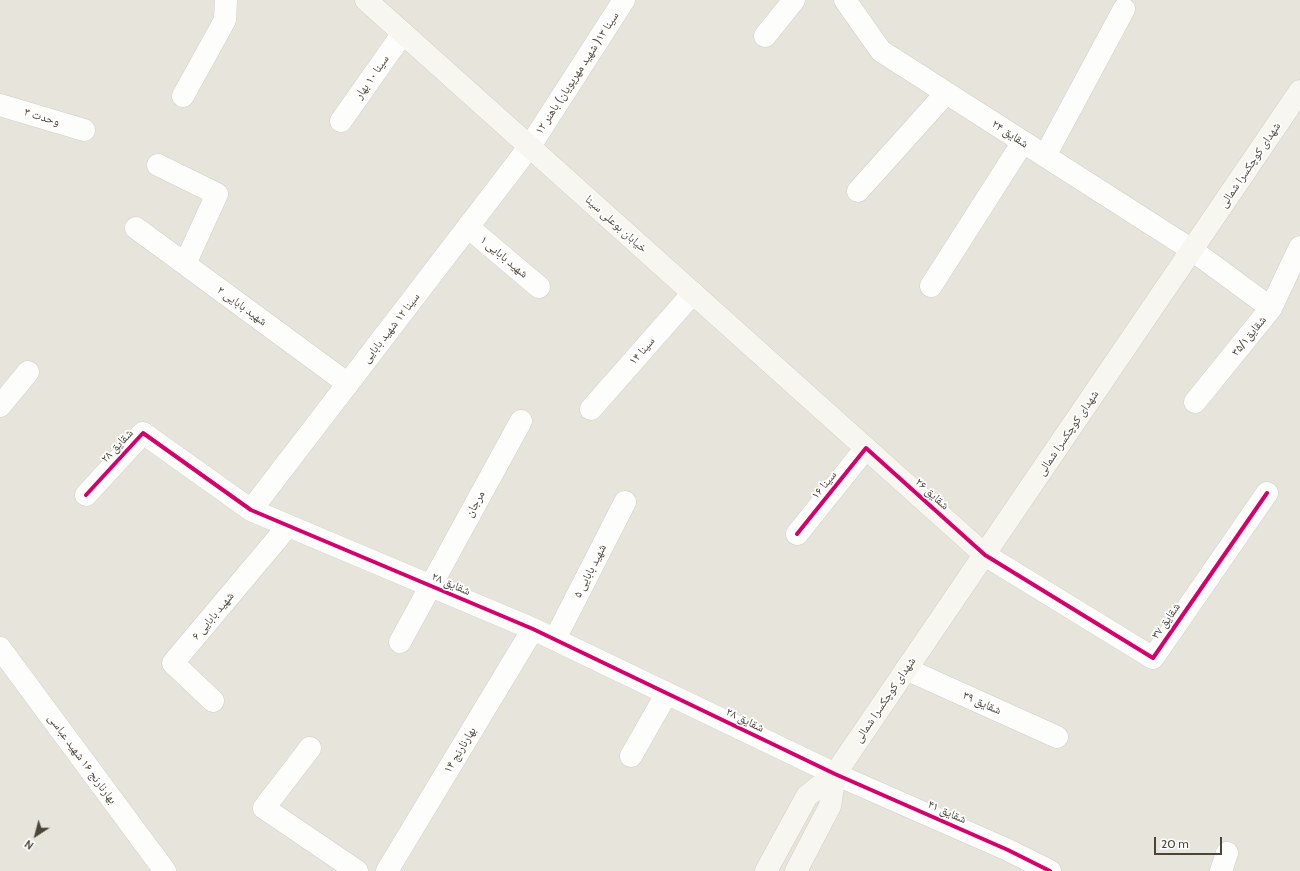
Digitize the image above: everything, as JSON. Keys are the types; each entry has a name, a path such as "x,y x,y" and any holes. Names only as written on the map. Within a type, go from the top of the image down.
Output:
{"main road":[{"name":"خیابان بوعلی سینا","path":"366,0 866,448"},
{"name":"شهدای کوچکسرا شمالی","path":"835,774 1300,91"},
{"name":"شقایق ۲۶","path":"866,448 985,555"},
{"path":"766,871 807,796 835,774"},
{"path":"796,871 830,806 835,774"}],"street":[{"path":"183,96 225,20 226,0"},
{"name":"سینا ۱۳( شهید مهرپویان) باهنر ۱۲","path":"530,146 624,0"},
{"path":"765,36 794,0"},
{"name":"شقایق ۲۴","path":"845,0 881,51 1192,250"},
{"path":"1045,156 1124,9"},
{"name":"سینا ۱۰ بهار","path":"341,121 403,33"},
{"path":"858,191 946,93"},
{"name":"وحدت ۳","path":"0,105 84,130"},
{"path":"931,286 1023,142"},
{"name":"سینا ۱۲ شهید بابایی","path":"251,510 530,146"},
{"path":"158,165 217,194 185,264"},
{"name":"شهید بابایی ۱","path":"468,227 539,287"},
{"name":"شهید بابایی ۲","path":"136,228 348,384"},
{"path":"1271,308 1300,247"},
{"name":"شقایق۳۵/۱","path":"1192,250 1271,308 1195,402"},
{"name":"سینا ۱۴","path":"591,410 693,293"},
{"path":"0,406 28,372"},
{"name":"مرجان","path":"400,642 521,421"},
{"name":"شقایق ۲۸","path":"86,495 143,433 251,510 533,629 835,774"},
{"name":"سینا ۱۶","path":"797,534 866,448"},
{"name":"شقایق ۳۷","path":"985,555 1153,658 1267,493"},
{"name":"شهید بابایی ۵","path":"555,640 625,502"},
{"name":"شهید بابایی ۶","path":"213,701 173,663 288,526"},
{"name":"بهارنارنج ۱۴","path":"387,871 533,629"},
{"name":"بهارنارنج ۱۶ شهید عباسی","path":"0,648 165,871"},
{"name":"شقایق ۳۹","path":"906,669 1057,737"},
{"path":"631,756 667,693"},
{"path":"310,748 264,808 357,871"},
{"name":"شقایق ۴۱","path":"835,774 1008,850 1050,871"}],"shaded area":[{"path":"0,0 1300,0 1300,871 0,871"}],"cycle path":[{"path":"86,495 143,433 251,510 533,629 835,774 1008,850 1050,871"},
{"path":"797,534 866,448 985,555 1153,658 1267,493"}]}
